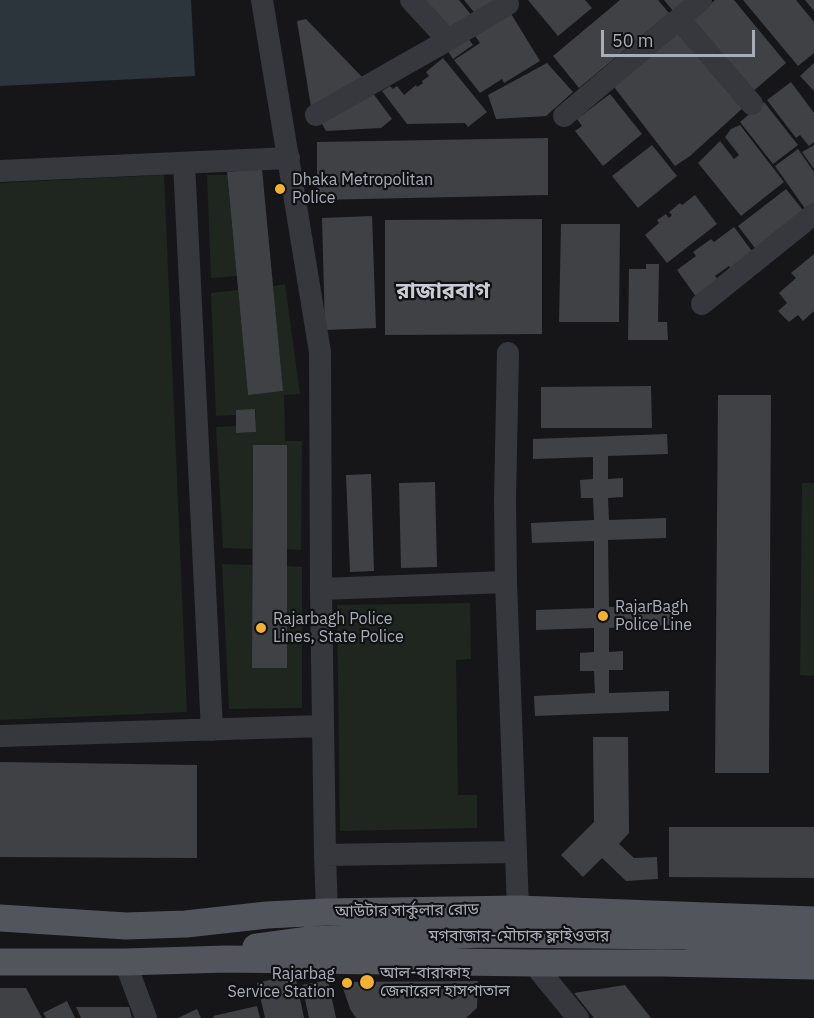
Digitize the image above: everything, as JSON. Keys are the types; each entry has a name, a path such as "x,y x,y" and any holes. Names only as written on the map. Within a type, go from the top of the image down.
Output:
{"main road":[{"name":"আউটার সার্কুলার রোড","path":"0,918 126,926 186,924 267,915 327,912 518,909 814,920"},
{"name":"মগবাজার-মৌচাক ফ্লাইওভার","path":"227,959 245,950 307,940 484,934 684,936 814,947"},
{"path":"0,962 227,959 814,966"}],"street":[{"path":"262,0 320,352 321,589 327,912"},
{"path":"411,0 448,40"},
{"path":"564,116 701,0"},
{"path":"316,115 508,4"},
{"path":"679,19 752,104"},
{"path":"0,171 289,158"},
{"path":"184,163 212,730"},
{"path":"702,304 814,214"},
{"path":"508,353 506,582 518,909"},
{"path":"321,589 506,582"},
{"path":"0,736 323,726"},
{"path":"325,855 516,852"},
{"path":"125,962 146,1018"},
{"path":"533,963 578,1018"}],"shaded area":[{"path":"0,0 191,0 195,76 0,86"},
{"path":"164,175 187,712 0,720 0,183"},
{"path":"207,175 227,175 237,276 211,278"},
{"path":"285,284 300,394 284,395 285,441 302,441 301,550 287,549 287,445 253,445 252,549 223,548 216,427 236,426 236,433 256,432 256,410 236,411 236,415 216,416 211,293 238,290 248,394 282,391 273,286"},
{"path":"802,483 814,483 814,676 800,675"},
{"path":"222,564 252,565 253,668 287,667 287,566 302,567 302,708 229,709"},
{"path":"470,603 471,659 456,660 458,795 477,795 477,828 340,831 337,605"}],"building":[{"path":"422,0 459,0 473,17 449,32"},
{"path":"464,0 497,0 477,16"},
{"path":"528,0 585,0 592,8 558,36"},
{"path":"620,0 658,0 669,13 579,88 553,56"},
{"path":"664,0 691,0 675,13"},
{"path":"715,0 734,0 786,63 751,93 691,21"},
{"path":"743,0 796,0 814,22 814,53 798,66"},
{"path":"805,0 814,0 814,11"},
{"path":"510,12 540,61 504,83 502,79 480,93 454,60 480,43 474,34"},
{"path":"306,19 364,79 311,107 297,21"},
{"path":"680,30 744,107 690,156 675,166 614,87"},
{"path":"465,34 473,45 453,59 445,47"},
{"path":"443,58 487,112 468,127 465,123 407,124 382,91 390,86 393,89 397,86 404,95 416,85 417,87 423,83 422,81 429,76 426,72"},
{"path":"547,63 573,92 546,116 496,119 488,95"},
{"path":"814,63 814,91 800,76"},
{"path":"791,82 814,113 814,142 809,146 800,135 796,138 767,100"},
{"path":"372,92 392,119 381,128 326,131 320,120"},
{"path":"610,94 642,134 603,166 575,131 582,126 577,119"},
{"path":"764,102 798,145 773,164 740,122"},
{"path":"740,125 784,182 741,216 698,163 720,141 734,159 739,155 725,137 731,129"},
{"path":"548,138 548,195 317,200 317,142"},
{"path":"652,145 677,176 638,208 612,176"},
{"path":"814,145 814,169 802,152"},
{"path":"798,149 814,172 814,209 808,213 775,166"},
{"path":"262,169 283,391 248,395 227,172"},
{"path":"786,189 807,215 758,252 738,226"},
{"path":"695,195 717,224 667,263 645,235 659,223 657,220 666,214 669,218 672,215 669,212"},
{"path":"372,216 376,328 325,330 322,218"},
{"path":"542,219 542,334 385,335 385,220"},
{"path":"561,224 620,224 619,322 559,322"},
{"path":"734,227 754,254 732,271 729,266 715,276 719,281 697,298 677,270 696,256 693,252 711,239 714,242"},
{"path":"814,254 814,311 803,321 798,315 789,322 778,311 787,303 779,293 796,278 791,273"},
{"path":"646,264 659,264 658,322 667,322 668,340 628,340 629,269 646,269"},
{"path":"651,386 652,428 541,428 541,387"},
{"path":"718,395 771,395 769,773 715,773"},
{"path":"255,409 256,432 236,433 236,410"},
{"path":"667,434 668,454 608,456 608,479 623,478 623,497 608,498 609,520 666,518 666,538 608,540 609,607 670,605 671,625 609,628 609,652 623,651 623,670 609,670 609,693 669,691 669,711 535,716 534,696 595,693 594,671 580,671 580,653 594,652 594,628 536,630 536,610 594,608 594,541 532,543 531,523 594,520 593,498 581,498 580,480 593,479 593,457 533,459 533,439"},
{"path":"253,445 287,445 287,668 252,668"},
{"path":"371,474 374,571 350,572 346,475"},
{"path":"435,482 437,567 401,568 399,483"},
{"path":"593,737 628,737 629,833 619,844 634,858 657,857 658,879 626,881 602,858 583,877 561,855 594,822"},
{"path":"0,762 197,765 197,858 0,857"},
{"path":"669,827 814,827 814,878 669,877"},
{"path":"295,974 304,1018 265,1018 257,983"},
{"path":"328,980 336,1018 309,1018 302,985"},
{"path":"478,981 477,1008 466,1018 356,1018 350,1009 341,982"},
{"path":"625,985 651,1018 594,1018 574,993"},
{"path":"0,988 26,988 42,1018 0,1018"},
{"path":"67,1001 75,1018 46,1018 43,1013"},
{"path":"257,1006 260,1018 214,1018 213,1016"},
{"path":"76,1007 129,1007 132,1018 81,1018"},
{"path":"197,1009 201,1018 178,1018"}],"place":[{"name":"Dhaka Metropolitan Police","path":"280,189"},
{"name":"RajarBagh Police Line","path":"603,616"},
{"name":"Rajarbagh Police Lines, State Police","path":"261,628"},
{"name":"আল-বারাকাহ জেনারেল হাসপাতাল","path":"367,982"},
{"name":"Rajarbag Service Station","path":"347,983"}],"district":[{"name":"রাজারবাগ","path":"443,292"}]}
